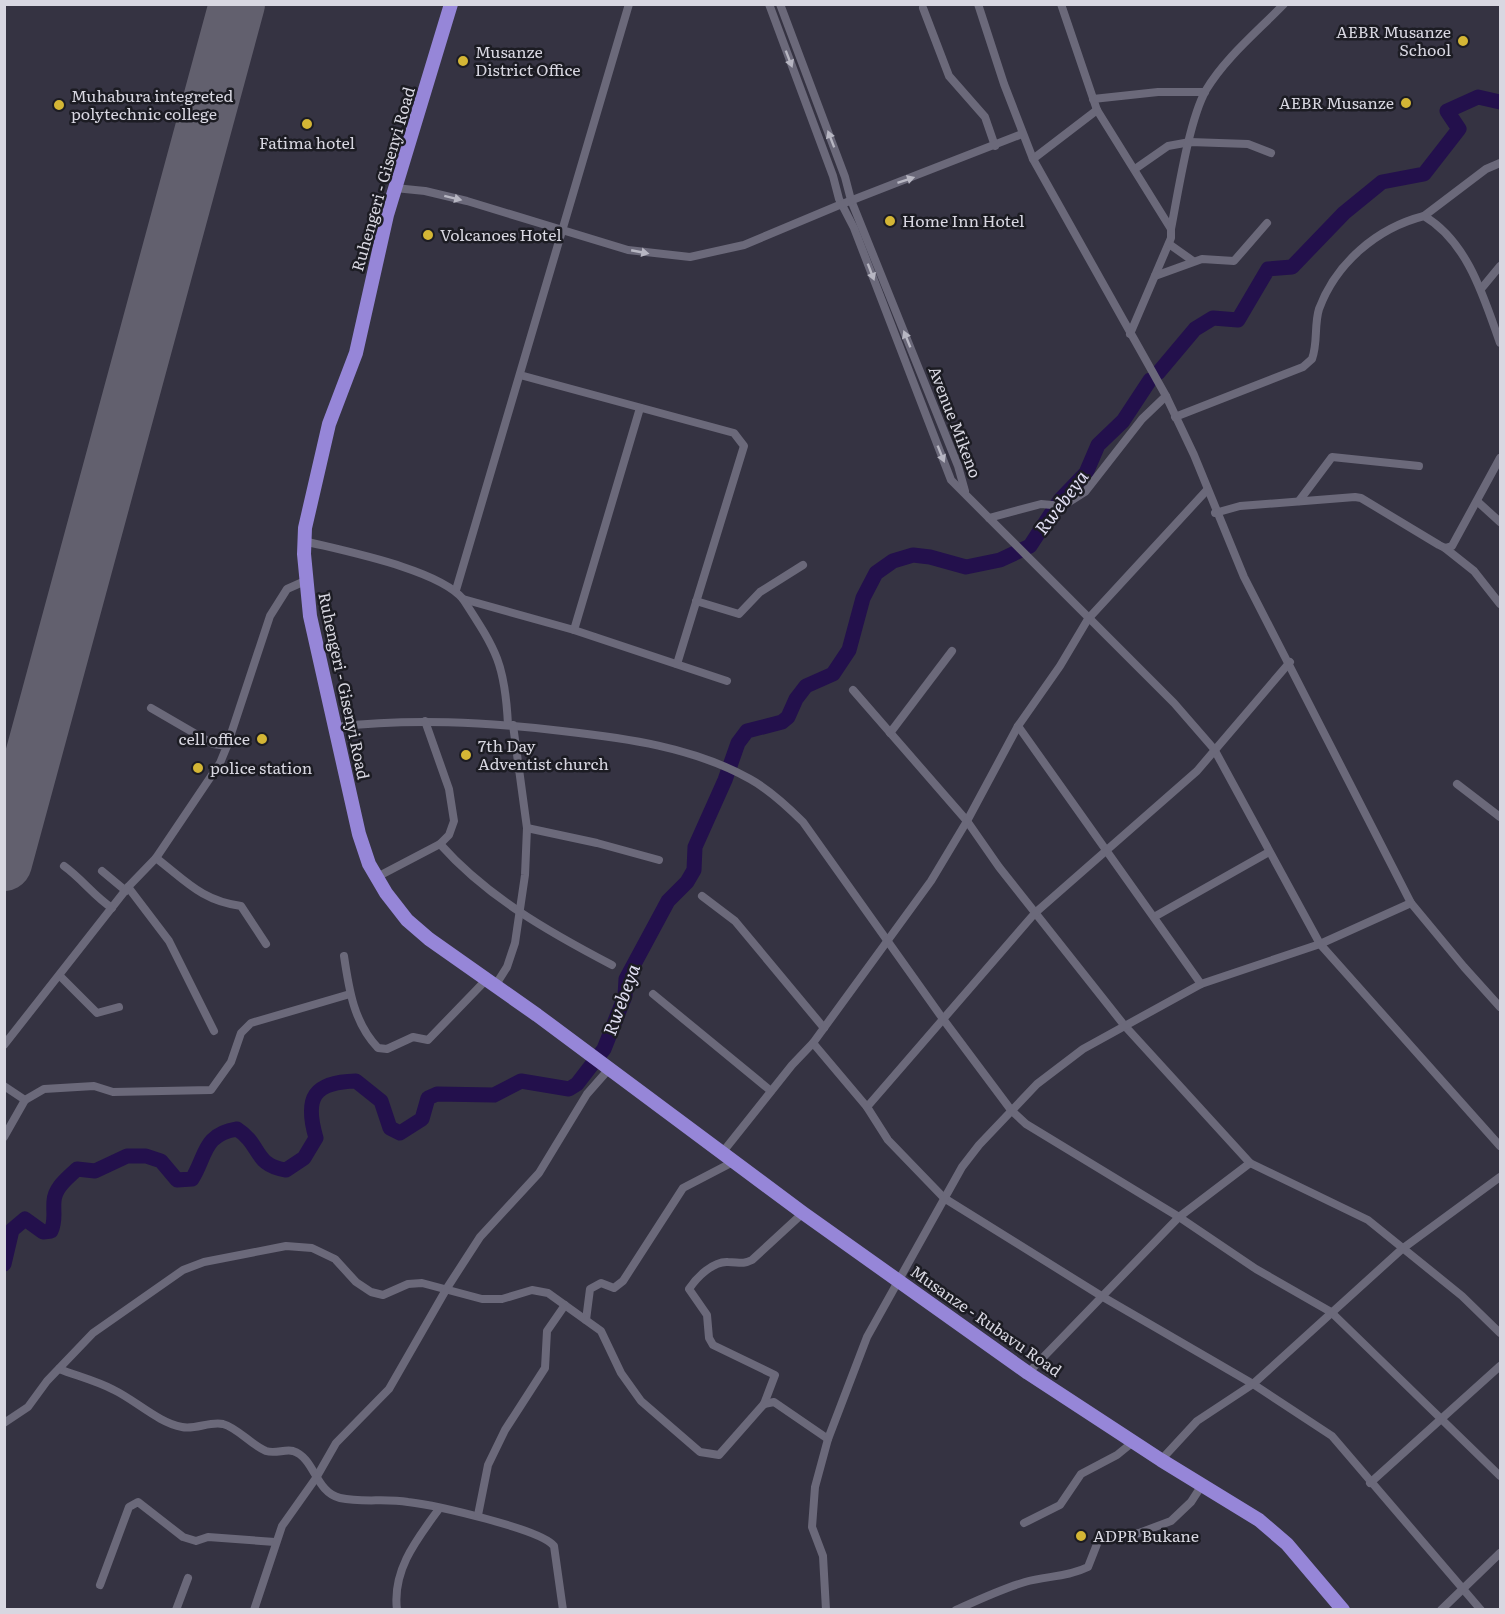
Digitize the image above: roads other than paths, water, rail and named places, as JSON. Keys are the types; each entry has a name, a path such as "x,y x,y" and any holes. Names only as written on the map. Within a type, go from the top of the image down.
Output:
{"highway":[{"name":"Ruhengeri - Gisenyi Road","path":"451,4 395,188 380,243 356,353 329,424 307,513 304,542 305,581 310,616 358,834 377,877 407,920 606,1067"},
{"name":"Musanze - Rubavu Road","path":"606,1067 803,1213 1028,1373 1161,1460 1259,1520 1287,1544 1343,1610"}],"street":[{"path":"456,590 628,4"},
{"name":"Avenue Mikeno","path":"769,4 842,205 854,228 948,474 951,480 965,492"},
{"name":"Avenue Mikeno","path":"780,4 852,200 958,466 965,492"},
{"path":"978,4 1022,135 1033,159 1166,396 1244,577 1290,662 1411,903 1464,968 1500,1007"},
{"path":"1061,4 1097,110 1171,229"},
{"path":"1131,334 1168,244 1190,142 1205,92 1226,62 1284,4"},
{"path":"923,8 949,76 985,117 996,146"},
{"path":"1093,99 1158,92 1205,92"},
{"path":"1033,159 1097,110"},
{"path":"395,188 425,191 628,250 690,257 744,245 852,200 1022,135"},
{"path":"1135,170 1168,146 1190,142 1248,144 1271,153"},
{"path":"1175,417 1303,367 1312,360 1318,310 1340,268 1375,237 1424,216 1486,169 1500,163"},
{"path":"1424,216 1465,258 1481,289 1500,343"},
{"path":"1155,276 1193,261 1211,257 1234,261 1267,223"},
{"path":"1168,244 1193,261"},
{"path":"1481,289 1500,266"},
{"path":"520,375 734,433 744,446 677,664"},
{"path":"989,518 1045,504 1063,506 1085,492 1142,419 1166,396"},
{"path":"574,630 640,408"},
{"path":"1299,501 1332,457 1419,466"},
{"path":"1444,548 1456,543 1500,458"},
{"path":"586,1320 590,1289 601,1283 614,1288 623,1281 683,1188 728,1158 771,1091 813,1043 888,942 931,881 967,821 1017,726 1060,666 1088,620 1207,490"},
{"path":"965,492 1088,620 1159,688 1214,749 1320,944 1500,1146"},
{"path":"1215,513 1240,506 1361,498 1444,548 1474,570 1500,604"},
{"path":"1478,502 1500,522"},
{"path":"304,542 404,567 456,590 495,650 501,666 527,828 525,875 515,943 507,967 428,1040 413,1037 387,1049 378,1048 357,1016 350,994 344,956"},
{"path":"696,601 739,614 760,592 803,566"},
{"path":"4,1045 127,889 156,858 210,780 227,746 270,616 287,589 305,581"},
{"path":"463,599 574,630 727,681"},
{"path":"890,733 952,651"},
{"path":"867,1107 1035,913 1175,791 1290,662"},
{"path":"853,690 967,821 1035,913 1124,1025 1250,1163 1368,1220 1462,1296 1500,1333"},
{"path":"151,708 213,744 227,746"},
{"path":"377,877 440,844 449,835 454,814 449,789 424,721"},
{"path":"335,727 424,721 510,725 622,737 714,762 750,779 785,803 803,822 943,1020 1011,1110 1026,1124 1179,1217 1256,1269 1331,1311 1500,1476"},
{"path":"1017,726 1107,849 1201,984"},
{"path":"1457,784 1500,817"},
{"path":"527,828 597,843 659,860"},
{"path":"440,844 476,881 518,911 612,965"},
{"path":"1154,917 1269,852"},
{"path":"156,858 206,897 219,903 241,906 266,944"},
{"path":"64,866 82,880 95,897 112,908"},
{"path":"102,871 127,889 169,941 214,1031"},
{"path":"702,896 735,921 824,1028"},
{"path":"826,1610 823,1556 812,1527 815,1487 828,1439 867,1337 962,1167 1011,1110 1037,1084 1083,1049 1201,984 1320,944 1411,903"},
{"path":"60,976 98,1013 119,1007"},
{"path":"4,1137 26,1100 44,1089 58,1086 94,1086 113,1092 211,1090 231,1062 242,1033 251,1023 350,994"},
{"path":"653,994 771,1091"},
{"path":"813,1043 867,1107 888,1140 944,1198 1104,1297 1253,1384 1332,1436 1481,1610"},
{"path":"254,1610 282,1526 316,1478 336,1443 389,1389 447,1288 480,1237 539,1173 606,1067"},
{"path":"4,1086 26,1100"},
{"path":"1028,1373 1179,1217 1250,1163"},
{"path":"1161,1460 1197,1421 1253,1384 1402,1249 1500,1177"},
{"path":"4,1423 28,1407 58,1369 110,1319 183,1270 204,1262 286,1246 312,1248 335,1259 356,1282 371,1292 384,1295 408,1284 422,1283 482,1299 502,1299 532,1290 548,1293 601,1331 621,1372 641,1401 700,1452 718,1455 764,1404 775,1375 713,1345 709,1338 707,1315 689,1289 696,1277 720,1263 743,1265 752,1260 803,1213"},
{"path":"478,1515 488,1465 505,1430 545,1368 547,1331 565,1305"},
{"path":"1370,1483 1500,1366"},
{"path":"58,1369 115,1390 136,1405 182,1427 223,1424 266,1451 291,1450 301,1455 327,1492 336,1497 361,1502 408,1502 478,1515 549,1540 558,1558 563,1610"},
{"path":"764,1404 774,1402 828,1439"},
{"path":"1024,1523 1060,1504 1081,1474 1118,1455 1133,1442"},
{"path":"956,1610 1023,1582 1049,1576 1073,1575 1088,1567 1099,1539 1104,1536 1119,1538 1171,1521 1191,1502 1202,1485"},
{"path":"100,1585 129,1507 138,1502 183,1537 196,1541 208,1537 275,1542"},
{"path":"397,1610 399,1578 412,1546 439,1509"},
{"path":"1441,1610 1500,1553"},
{"path":"176,1610 188,1578"}],"waterway":[{"name":"Rwebeya","path":"1158,373 1195,329 1213,318 1238,320 1268,269 1292,267 1344,213 1382,182 1424,174 1459,129 1447,111 1478,97 1500,102"},
{"name":"Rwebeya","path":"4,1264 12,1230 25,1219 43,1232 51,1231 57,1191 77,1169 95,1171 127,1156 146,1156 161,1161 177,1180 192,1179 212,1141 226,1132 237,1129 251,1141 268,1164 286,1170 304,1158 316,1138 311,1112 312,1102 316,1094 330,1085 356,1081 381,1101 390,1128 400,1133 422,1119 428,1098 437,1094 494,1095 521,1081 569,1089 577,1084 604,1049 625,996 626,979 668,901 687,882 694,870 695,847 725,780 738,743 747,731 782,722 788,717 796,699 806,686 833,674 849,650 863,598 876,573 893,561 913,555 930,557 966,567 1000,560 1030,546 1060,500 1086,473 1098,445 1123,421 1150,380"}],"place":[{"name":"AEBR Musanze School","path":"1463,41"},
{"name":"Musanze District Office","path":"463,61"},
{"name":"AEBR Musanze","path":"1406,103"},
{"name":"Muhabura integreted polytechnic college","path":"59,105"},
{"name":"Fatima hotel","path":"307,124"},
{"name":"Home Inn Hotel","path":"890,221"},
{"name":"Volcanoes Hotel","path":"428,235"},
{"name":"cell office","path":"262,739"},
{"name":"7th Day Adventist church","path":"466,755"},
{"name":"police station","path":"198,768"},
{"name":"ADPR Bukane","path":"1081,1536"}]}
